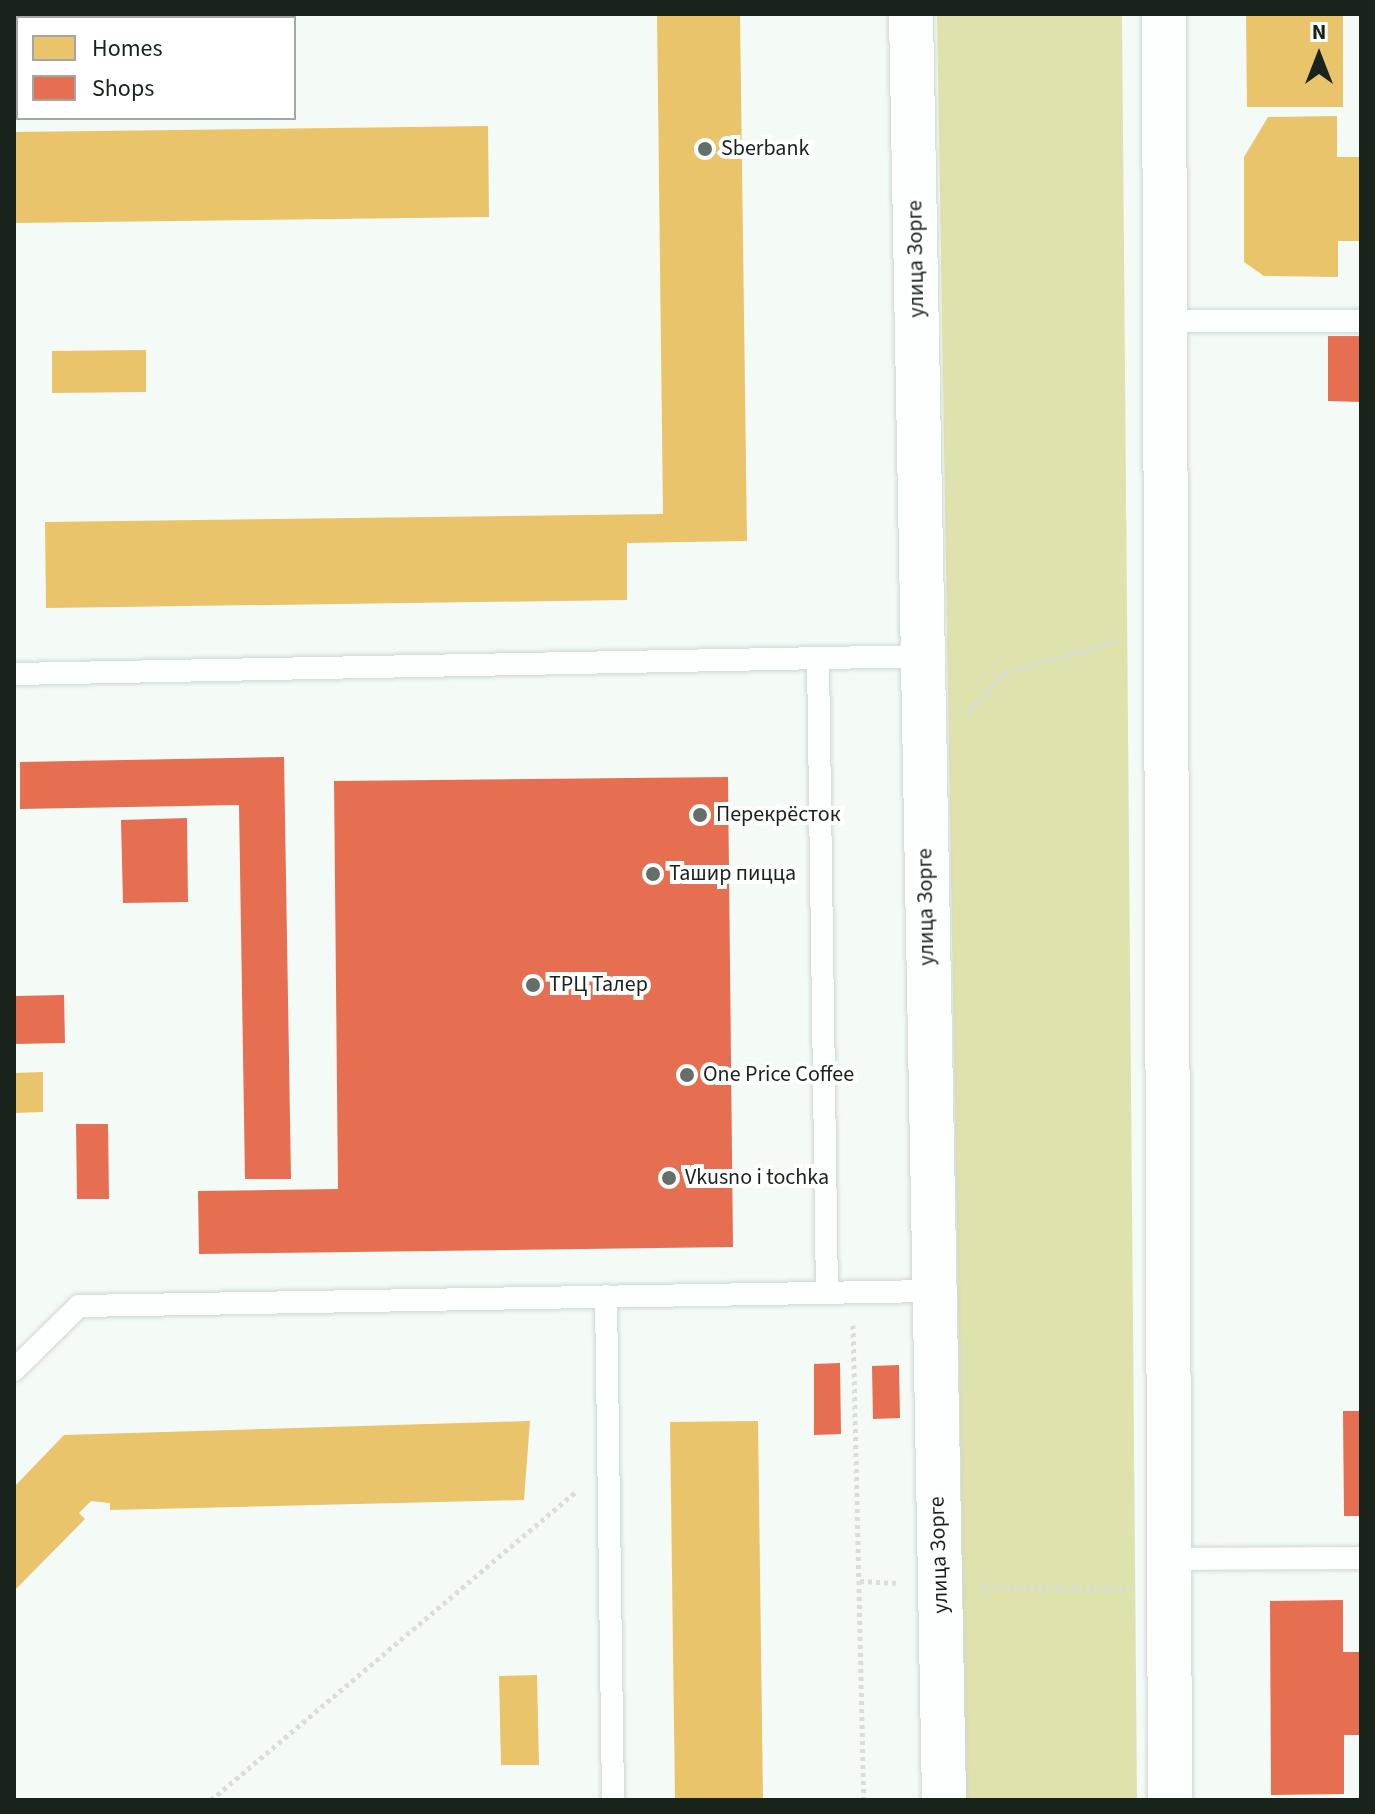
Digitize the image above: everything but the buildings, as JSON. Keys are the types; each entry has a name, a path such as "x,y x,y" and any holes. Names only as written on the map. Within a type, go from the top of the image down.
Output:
{"main road":[{"name":"улица Зорге","path":"911,14 924,710 930,1291 944,1800"},
{"path":"1164,14 1170,1800"}],"lane":[{"path":"1164,321 1361,321"},
{"path":"14,674 923,656"},
{"path":"818,658 827,1293"},
{"path":"14,1370 79,1306 930,1291"},
{"path":"606,1296 613,1461 613,1800"},
{"path":"1169,1574 1361,1558"}],"path":[{"path":"924,710 969,711 1005,672 1165,628"},
{"path":"852,1292 864,1800"},
{"path":"211,1800 613,1461"},
{"path":"860,1581 940,1586 1169,1574"}],"green space":[{"path":"937,14 1122,14 1137,1800 966,1800"}],"place":[{"name":"Sberbank","path":"705,149"},
{"name":"Перекрёсток","path":"700,815"},
{"name":"Ташир пицца","path":"653,874"},
{"name":"ТРЦ Талер","path":"533,985"},
{"name":"One Price Coffee","path":"687,1075"},
{"name":"Vkusno i tochka","path":"669,1178"}]}
